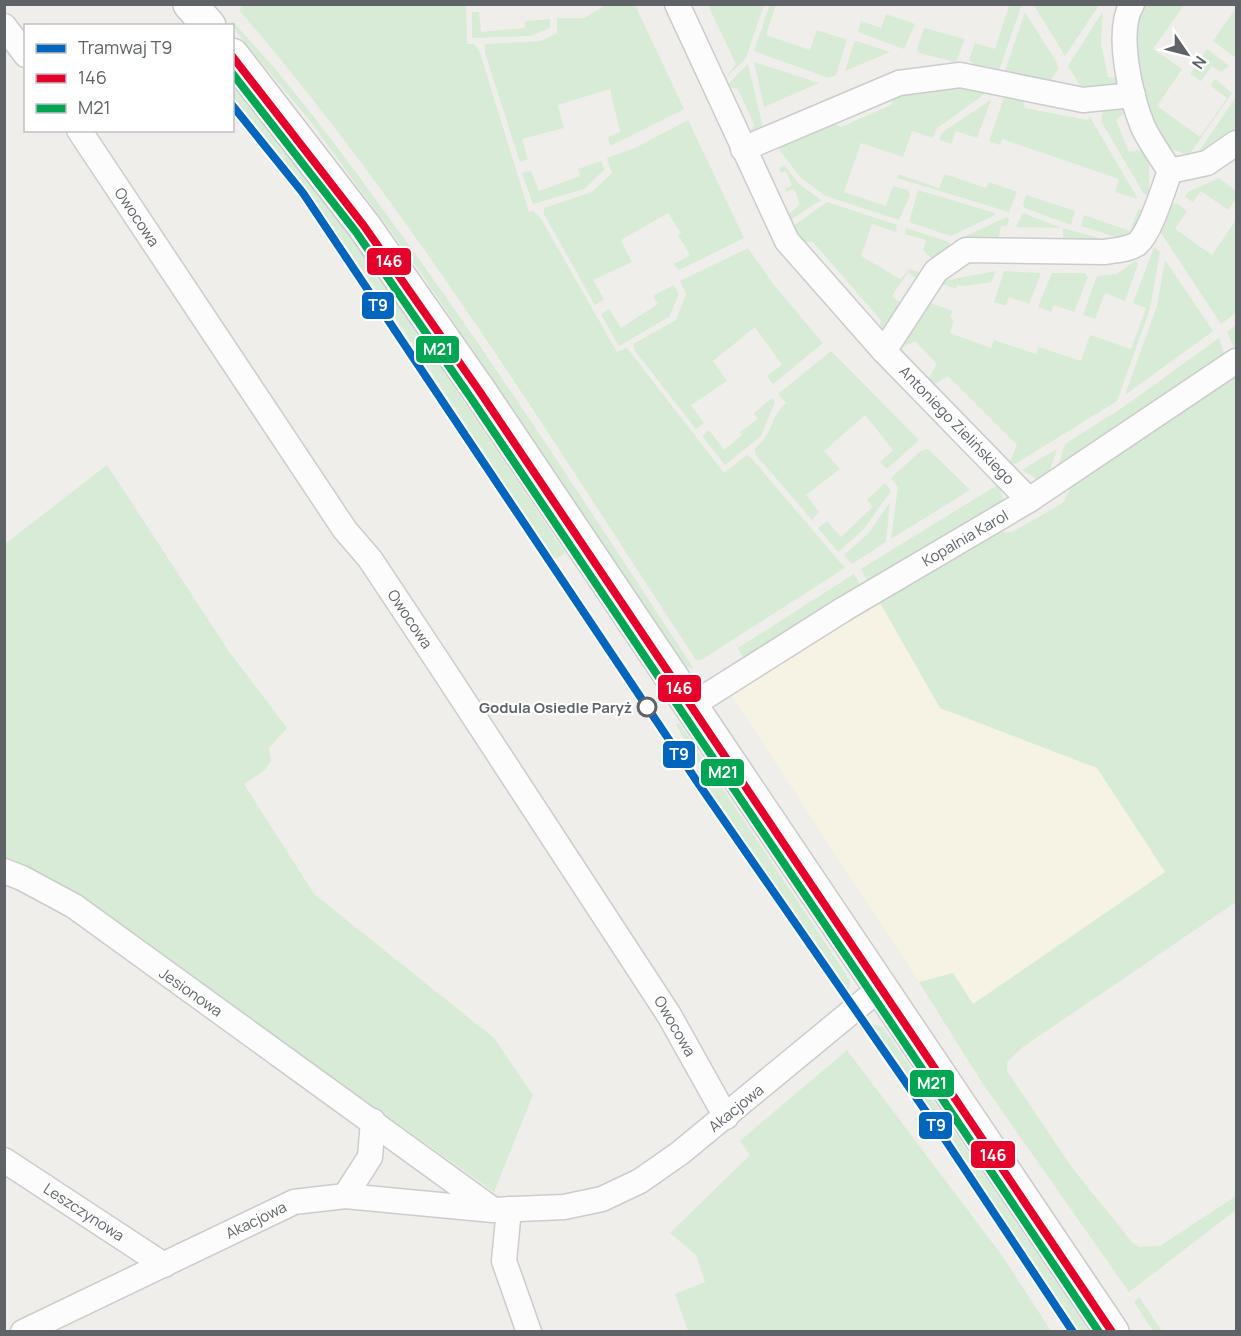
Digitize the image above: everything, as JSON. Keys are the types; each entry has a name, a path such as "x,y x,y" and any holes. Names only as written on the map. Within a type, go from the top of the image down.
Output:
{"main road":[{"path":"234,58 371,236 480,392 689,707 1112,1332"}],"street":[{"name":"Antoniego Zielińskiego","path":"677,4 787,241 884,351 1029,500"},
{"path":"1132,4 1126,14 1124,29 1133,95 1143,127 1170,171"},
{"path":"4,26 24,52"},
{"path":"743,149 899,83 960,75 1083,100 1133,95"},
{"name":"Owocowa","path":"80,132 345,530 370,559 441,666 669,1014 726,1117"},
{"path":"1170,171 1207,163 1236,143"},
{"path":"884,351 936,271 966,250 1105,252 1125,249 1137,243 1146,229 1170,171"},
{"name":"Kopalnia Karol","path":"689,707 844,609 1029,500 1236,361"},
{"name":"Jesionowa","path":"4,872 22,878 74,906 501,1210"},
{"name":"Akacjowa","path":"23,1332 294,1202 345,1196 501,1210 564,1207 602,1199 640,1181 726,1117 879,989"},
{"path":"345,1196 370,1157 373,1121"},
{"name":"Leszczynowa","path":"4,1160 164,1265"},
{"path":"501,1210 504,1261 529,1332"}],"shaded area":[{"path":"879,601 940,708 1097,768 1166,872 973,1004 953,973 919,982 730,693"}],"green space":[{"path":"608,4 635,5 684,109 610,146 608,137 620,132 610,89 558,105 564,128 522,139 528,159 520,162 485,53 485,44 541,41 557,33 557,18 584,18"},
{"path":"770,4 776,5 766,35 810,50 817,30 847,40 836,75 829,78 754,51"},
{"path":"243,5 466,5 467,44 474,44 480,53 529,212 533,211 540,217 617,352 627,348 724,473 747,455 752,459 845,568 701,660 696,660 478,328 363,165 239,10"},
{"path":"708,5 764,5 746,58 724,80 736,64"},
{"path":"1005,5 1021,5 1021,7 999,70 974,64 969,60 975,43 995,49 1009,6"},
{"path":"1034,5 1099,5 1065,56"},
{"path":"1141,5 1184,5 1153,49 1182,69 1157,106 1200,137 1227,98 1211,86 1215,79 1232,93 1189,155 1168,148 1150,124 1132,38"},
{"path":"1236,8 1236,54 1233,56 1213,41"},
{"path":"1103,11 1101,43 1108,77 1124,79 1121,84 1103,89 1081,87 1068,66"},
{"path":"472,12 479,12 481,32 525,28 525,21 550,19 550,28 530,36 472,38"},
{"path":"1025,12 1057,63 1058,69 1050,81 1005,71"},
{"path":"886,14 915,24 904,49 858,32 861,21 881,28"},
{"path":"231,20 316,120 434,280 694,669 684,666 418,269 310,121 237,33"},
{"path":"924,28 965,39 956,62 919,53 917,50"},
{"path":"857,41 890,52 845,71 854,43"},
{"path":"1207,49 1229,66 1221,72 1212,66 1201,81 1190,74"},
{"path":"754,62 819,83 764,107"},
{"path":"748,64 764,132 749,134 754,125 738,89 726,86"},
{"path":"957,83 990,90 936,129 933,138 912,131 903,157 861,143 844,192 886,206 893,186 908,190 910,195 899,220 826,196 801,178 775,144 829,120 841,127 891,105 896,92"},
{"path":"234,85 277,139 363,255 565,553 554,560 400,324 277,152 234,98"},
{"path":"1006,92 1021,96 1025,108 1087,120 1090,117 1138,199 1115,192 1119,179 1002,139 1000,145 989,141"},
{"path":"1236,97 1236,135 1196,156"},
{"path":"991,100 977,138 956,131 951,144 939,140 943,132"},
{"path":"1120,105 1128,110 1116,120 1129,152 1147,149 1149,155 1149,195 1144,194 1101,121 1104,109"},
{"path":"688,120 744,238 679,270 674,264 690,255 678,235 681,233 668,213 621,240 632,262 593,280 604,299 595,305 544,214 544,208 592,192 612,173 607,158 635,148"},
{"path":"601,161 604,170 584,189 533,204 522,173 531,171 539,191 580,176 578,169"},
{"path":"784,165 798,183 821,200 789,221 787,216 800,204 794,189 786,192 785,189 792,185 786,171 781,173 779,168"},
{"path":"898,174 939,188 945,174 986,188 989,182 1017,192 1009,212 897,178"},
{"path":"1219,178 1236,191 1236,199 1228,210 1201,191 1193,202 1185,197 1188,192"},
{"path":"918,190 995,213 995,215 951,236 909,222"},
{"path":"1026,195 1075,211 1071,225 1025,208 1023,205"},
{"path":"827,202 897,225 896,232 872,224 861,256 900,279 910,269 921,273 921,282 908,272 892,296 905,306 884,330 879,331 881,320 813,242 803,242 792,227"},
{"path":"1176,203 1187,211 1175,229 1212,255 1236,220 1236,313 1221,324 1161,233 1173,204"},
{"path":"1138,209 1145,211 1142,221 1125,240 1081,226 1084,215 1130,231"},
{"path":"1023,213 1061,228 1016,227"},
{"path":"1007,217 1009,219 1007,226 1001,226 998,241 958,246 955,241"},
{"path":"906,228 949,242 951,250 933,260 923,250 926,240 905,234"},
{"path":"1063,228 1112,242 1063,242"},
{"path":"1154,247 1160,252 1150,309 1117,401 1015,464 1010,462 1017,445 948,376 933,385 928,380 937,364 915,341 898,350 926,301 952,311 950,318 954,320 950,333 991,348 994,340 1036,354 1039,347 1081,361 1090,335 1131,349 1146,308 1133,303"},
{"path":"748,248 773,284 823,343 773,384 767,376 782,365 755,327 713,361 727,381 691,405 704,423 696,429 635,351 633,344 676,320 686,294 680,281"},
{"path":"1165,260 1213,331 1125,395 1157,306"},
{"path":"1135,261 1138,264 1125,301 1105,293 1095,319 1083,315 1097,276 1117,274"},
{"path":"996,271 991,282 957,285 956,289 938,282"},
{"path":"1004,271 1041,273 1029,304 1009,297 1006,306 994,302"},
{"path":"1052,273 1085,273 1088,277 1074,312 1054,305 1051,312 1038,307"},
{"path":"674,285 679,294 669,317 619,346 601,314 609,309 621,328 658,304 653,296"},
{"path":"1236,325 1236,349 1235,350 1227,332"},
{"path":"1219,338 1225,356 1057,470 1065,444 1125,406"},
{"path":"831,351 919,440 887,469 880,462 893,450 865,415 824,451 840,469 806,495 819,512 812,520 755,454 755,448 761,443 777,414 786,403 778,394"},
{"path":"1236,365 1236,902 1023,1047 1007,1062 1007,1071 1073,1169 1132,1242 1139,1247 1160,1246 1236,1196 1236,1210 1129,1292 981,1081 919,982 953,973 973,1004 1165,872 1097,768 940,708 879,601 992,532 1012,532 1063,503 1074,481"},
{"path":"772,398 775,402 761,436 725,465 702,436 709,430 724,450 742,435 740,432 758,419 754,413"},
{"path":"928,449 970,490 891,539 898,487 891,478 922,450"},
{"path":"1057,449 1048,476 1040,481 1022,470"},
{"path":"107,465 230,653 287,728 269,748 271,761 264,771 244,784 314,894 494,1038 533,1095 494,1192 226,1002 5,861 5,544"},
{"path":"885,483 891,491 863,530 838,552 818,528 827,521 841,537 873,507 867,500"},
{"path":"999,484 1004,503 870,585 861,569"},
{"path":"890,502 886,542 852,564 844,555 868,534"},
{"path":"854,574 862,589 745,661 738,648"},
{"path":"679,723 708,767 703,770 676,725"},
{"path":"717,780 850,980 849,994 707,787"},
{"path":"870,1023 883,1027 1090,1331 1078,1331"},
{"path":"847,1050 1003,1257 1051,1331 688,1331 675,1294 705,1282 696,1255 670,1233 750,1155 740,1141"},
{"path":"1139,1297 1162,1331 1153,1331 1134,1302"}],"tram line":[{"name":"T9","path":"234,107 303,193 698,783 938,1129 1073,1332"}],"transit line":[{"name":"146","path":"234,59 364,226 480,392 1112,1332"},
{"name":"M21","path":"234,76 356,232 471,398 1099,1332"}],"place":[{"name":"Godula Osiedle Paryż","path":"647,707"}]}
